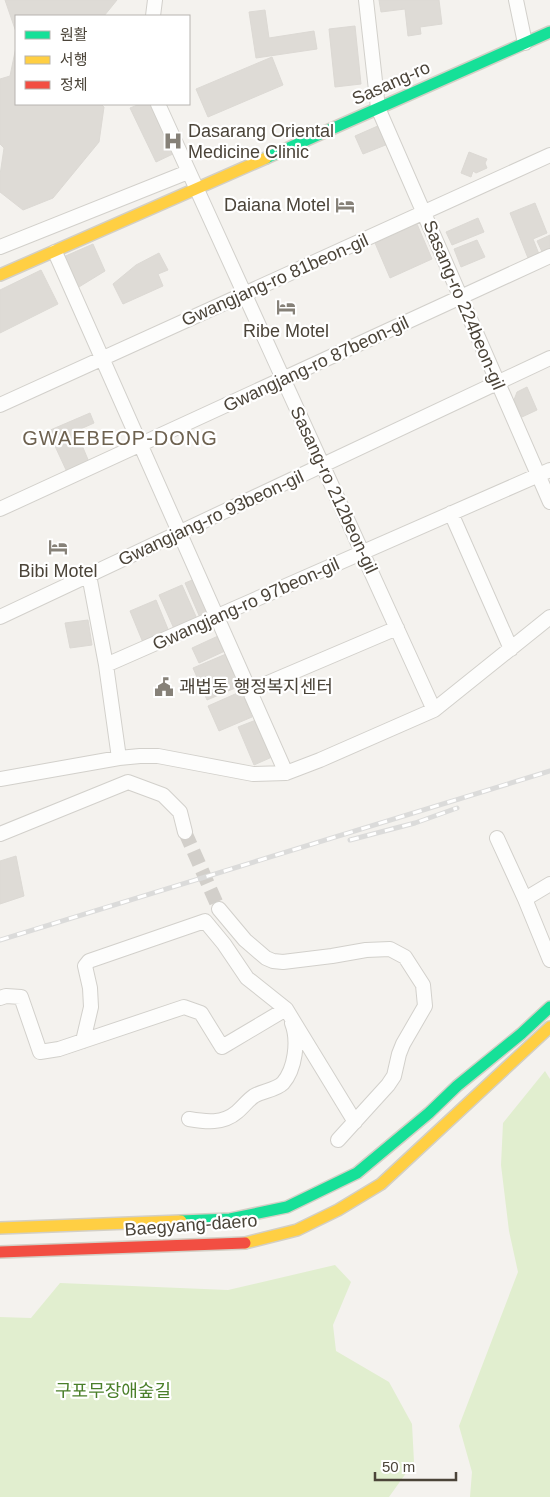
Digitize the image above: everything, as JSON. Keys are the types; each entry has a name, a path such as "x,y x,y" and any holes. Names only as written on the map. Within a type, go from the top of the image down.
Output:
{"main road":[{"name":"Sasang-ro","path":"0,275 550,32"},
{"name":"Baegyang-daero","path":"0,1228 230,1219 286,1207 356,1173 521,1034 550,1007"},
{"name":"Baegyang-daero","path":"0,1252 247,1243 297,1230 338,1210 381,1184 550,1027"}],"street":[{"path":"153,15 155,0"},
{"name":"Sasang-ro 224beon-gil","path":"366,0 378,108 498,382 544,472 550,502"},
{"path":"516,0 525,43"},
{"name":"Sasang-ro 212beon-gil","path":"158,105 434,710"},
{"name":"Gwangjang-ro 81beon-gil","path":"0,405 550,155"},
{"path":"0,247 188,172"},
{"path":"55,252 286,773"},
{"name":"Gwangjang-ro 87beon-gil","path":"0,509 550,256"},
{"name":"Gwangjang-ro 93beon-gil","path":"0,617 550,358"},
{"name":"Gwangjang-ro 97beon-gil","path":"106,665 544,472"},
{"path":"451,514 511,649"},
{"path":"90,575 106,665 119,758"},
{"path":"0,779 119,758 158,756 253,774 286,773 434,710 550,617"},
{"path":"249,691 397,628"},
{"path":"0,834 128,782 163,795 180,812 185,832"},
{"path":"497,838 525,898 550,960"},
{"path":"525,898 550,884"},
{"path":"219,909 245,940 266,958 273,961 283,962 366,950 390,949 404,957 423,985 425,1006 403,1044 394,1076 388,1086 338,1140"},
{"path":"84,1041 91,1007 90,988 85,966 90,961 205,921 224,944 247,978 286,1009 355,1122"},
{"path":"0,998 6,996 21,997 40,1052 59,1049 184,1007 201,1013 222,1047 286,1009"},
{"path":"189,1119 202,1122 220,1121 236,1113 260,1092 282,1084 291,1069 295,1048 294,1029 286,1009"}],"green space":[{"path":"545,1071 550,1079 550,1497 470,1497 472,1472 459,1426 518,1272 509,1231 501,1165 503,1123"},
{"name":"구포무장애숲길","path":"335,1265 351,1282 333,1325 336,1351 389,1382 412,1424 414,1462 389,1497 0,1497 0,1317 31,1318 60,1283 228,1290"}],"building":[{"path":"5,0 117,0 105,15 15,15 15,29"},
{"path":"379,0 439,0 442,24 420,27 421,34 408,36 405,9 381,12"},
{"path":"265,10 269,38 314,31 317,49 256,58 249,12"},
{"path":"355,26 361,84 335,87 329,29"},
{"path":"15,52 15,105 102,105 104,107 99,142 53,198 23,210 0,192 0,175 4,148 0,144 0,79 10,76"},
{"path":"272,57 283,85 208,117 196,89"},
{"path":"138,105 151,105 175,153 156,162 130,108"},
{"path":"380,125 388,144 363,154 355,136"},
{"path":"469,152 487,159 485,163 487,168 476,173 473,171 471,177 461,173"},
{"path":"535,203 547,233 533,239 539,254 528,258 510,213"},
{"path":"478,218 484,232 452,245 446,232"},
{"path":"417,224 432,259 390,278 375,243"},
{"path":"550,235 550,253 544,256 537,241"},
{"path":"477,240 485,257 461,267 454,249"},
{"path":"93,244 105,271 74,290 61,258"},
{"path":"159,253 168,270 158,274 163,286 123,304 113,284 136,265"},
{"path":"41,270 58,304 0,333 0,290"},
{"path":"527,387 537,410 522,417 514,400 517,392"},
{"path":"90,413 94,423 76,431 89,462 67,472 48,431"},
{"path":"197,578 213,614 201,620 185,583"},
{"path":"182,585 198,621 175,631 159,595"},
{"path":"156,600 170,634 144,645 130,611"},
{"path":"88,620 92,645 70,648 65,623"},
{"path":"218,636 225,651 199,663 192,648"},
{"path":"226,654 240,686 207,700 193,668"},
{"path":"242,691 252,717 219,731 208,706"},
{"path":"256,720 272,757 254,765 238,727"},
{"path":"16,856 24,896 0,904 0,861"}],"tunnel":[{"path":"185,832 219,909"}],"railway":[{"path":"0,940 550,771"},
{"path":"350,840 415,823 457,808"}],"traffic: fast":[{"path":"266,158 550,32"},
{"path":"181,1221 230,1219 287,1207 357,1173 429,1113 457,1086 521,1034 550,1007"}],"traffic: slow":[{"path":"0,275 266,158"},
{"path":"245,1243 297,1230 338,1210 381,1184 550,1027"},
{"path":"0,1228 181,1221"}],"traffic: jam":[{"path":"0,1252 245,1243"}],"place":[{"name":"Dasarang Oriental Medicine Clinic","path":"173,141"},
{"name":"Daiana Motel","path":"345,205"},
{"name":"Ribe Motel","path":"286,307"},
{"name":"Bibi Motel","path":"58,547"},
{"name":"괘법동 행정복지센터","path":"164,687"}],"district":[{"name":"GWAEBEOP-DONG","path":"120,438"}]}
